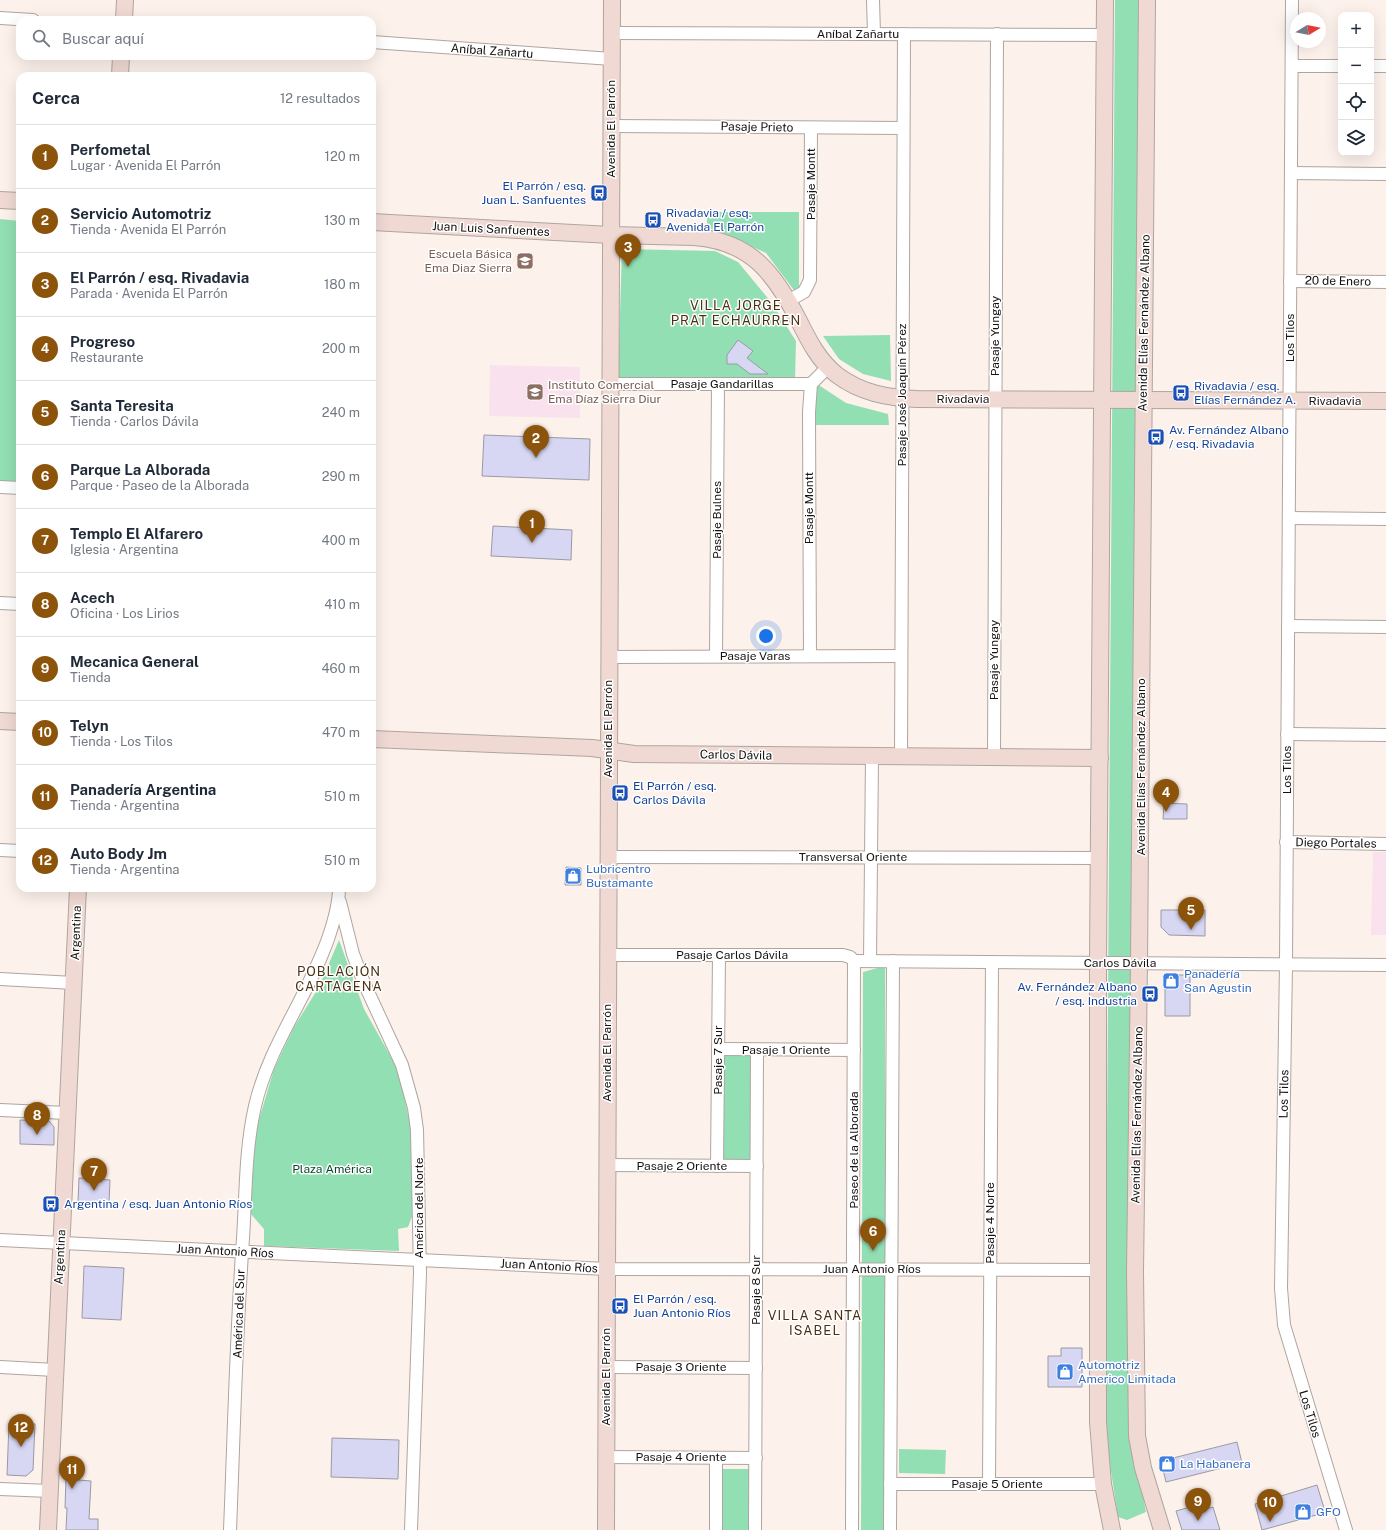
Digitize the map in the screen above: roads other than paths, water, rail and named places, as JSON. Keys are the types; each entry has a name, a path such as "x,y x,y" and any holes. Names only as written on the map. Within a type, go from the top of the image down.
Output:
{"main road":[{"path":"124,16 125,0"},
{"name":"Avenida El Parrón","path":"606,1530 608,656 612,0"},
{"path":"1105,0 1098,963 1098,1422 1103,1484 1113,1529"},
{"name":"Avenida Elías Fernández Albano","path":"1147,0 1135,1272 1137,1436 1143,1468 1159,1528"},
{"path":"120,72 121,60"},
{"path":"0,200 16,201"},
{"name":"Juan Luis Sanfuentes","path":"376,222 611,235"},
{"name":"Rivadavia","path":"611,235 706,238 728,244 750,255 760,262 779,285 810,344 828,367 856,387 886,397 902,399 995,400 1386,401"},
{"path":"0,721 16,722"},
{"name":"Carlos Dávila","path":"376,739 592,748 634,754 1100,758"},
{"name":"Argentina","path":"48,1530 78,892"}],"street":[{"path":"873,0 874,34"},
{"name":"Los Tilos","path":"1292,0 1286,964 1281,1288 1284,1325 1346,1530"},
{"path":"0,18 16,19"},
{"name":"Aníbal Zañartu","path":"612,33 1105,35"},
{"name":"Pasaje José Joaquín Pérez","path":"901,756 904,34"},
{"name":"Pasaje Yungay","path":"994,757 997,34"},
{"name":"Aníbal Zañartu","path":"376,42 612,59"},
{"path":"1292,66 1338,66"},
{"path":"1374,66 1386,66"},
{"name":"Pasaje Prieto","path":"611,126 903,128"},
{"name":"Pasaje Montt","path":"788,301 804,292 810,280 812,128"},
{"path":"1291,173 1386,174"},
{"name":"20 de Enero","path":"1290,281 1386,282"},
{"path":"811,384 828,367"},
{"name":"Pasaje Gandarillas","path":"610,384 811,384"},
{"name":"Pasaje Bulnes","path":"716,656 718,384"},
{"name":"Pasaje Montt","path":"810,656 809,412 811,384"},
{"path":"0,487 16,488"},
{"path":"1288,518 1386,519"},
{"path":"0,603 16,604"},
{"path":"1288,626 1386,627"},
{"name":"Pasaje Varas","path":"608,656 901,656"},
{"path":"1287,734 1386,735"},
{"path":"870,961 872,756"},
{"name":"Diego Portales","path":"1286,842 1386,844"},
{"path":"0,850 16,851"},
{"name":"Transversal Oriente","path":"608,857 1099,858"},
{"name":"América del Sur","path":"230,1530 248,1147 260,1088 274,1052 314,974 332,927 339,894"},
{"name":"América del Norte","path":"339,894 353,954 364,983 402,1065 414,1108 419,1149 420,1260 411,1530"},
{"name":"Pasaje Carlos Dávila","path":"607,955 843,955 850,957 854,961"},
{"name":"Pasaje 7 Sur","path":"717,1166 718,955"},
{"name":"Carlos Dávila","path":"854,961 1386,965"},
{"name":"Paseo de la Alborada","path":"852,1530 854,961"},
{"path":"890,1530 893,961"},
{"name":"Pasaje 4 Norte","path":"989,1484 992,962"},
{"path":"0,979 74,983"},
{"name":"Pasaje 1 Oriente","path":"718,1049 854,1050"},
{"name":"Pasaje 8 Sur","path":"755,1530 757,1050"},
{"path":"0,1110 68,1114"},
{"name":"Pasaje 2 Oriente","path":"607,1165 757,1166"},
{"name":"Juan Antonio Ríos","path":"0,1240 607,1268 1098,1270"},
{"path":"0,1367 55,1370"},
{"name":"Pasaje 3 Oriente","path":"606,1367 756,1368"},
{"name":"Pasaje 4 Oriente","path":"606,1457 756,1458"},
{"path":"716,1458 716,1530"},
{"name":"Pasaje 5 Oriente","path":"890,1484 1103,1484"},
{"path":"0,1489 50,1491"}],"place":[{"name":"El Parrón / esq. Juan L. Sanfuentes","path":"599,193"},
{"name":"Rivadavia / esq. Avenida El Parrón","path":"653,220"},
{"name":"Escuela Básica Ema Diaz Sierra","path":"525,261"},
{"name":"El Parrón / esq. Rivadavia","path":"628,267"},
{"name":"Instituto Comercial Ema Díaz Sierra Diur","path":"535,392"},
{"name":"Rivadavia / esq. Elías Fernández A.","path":"1181,393"},
{"name":"Av. Fernández Albano / esq. Rivadavia","path":"1156,437"},
{"name":"Servicio Automotriz","path":"536,458"},
{"name":"Perfometal","path":"532,543"},
{"name":"El Parrón / esq. Carlos Dávila","path":"620,793"},
{"name":"Progreso","path":"1166,812"},
{"name":"Lubricentro Bustamante","path":"573,876"},
{"name":"Santa Teresita","path":"1191,930"},
{"name":"Panadería San Agustin","path":"1171,981"},
{"name":"Av. Fernández Albano / esq. Industria","path":"1150,994"},
{"name":"Acech","path":"37,1135"},
{"name":"Templo El Alfarero","path":"94,1191"},
{"name":"Argentina / esq. Juan Antonio Ríos","path":"51,1204"},
{"name":"Parque La Alborada","path":"873,1251"},
{"name":"El Parrón / esq. Juan Antonio Ríos","path":"620,1306"},
{"name":"Automotriz Americo Limitada","path":"1065,1372"},
{"name":"Auto Body Jm","path":"21,1447"},
{"name":"La Habanera","path":"1167,1464"},
{"name":"Panadería Argentina","path":"72,1489"},
{"name":"GFO","path":"1303,1512"},
{"name":"Mecanica General","path":"1198,1521"},
{"name":"Telyn","path":"1270,1522"}],"district":[{"name":"VILLA JORGE PRAT ECHAURREN","path":"736,312"},
{"name":"POBLACIÓN CARTAGENA","path":"339,978"},
{"name":"VILLA SANTA ISABEL","path":"815,1322"}],"park label":[{"name":"Plaza América","path":"332,1169"}]}
